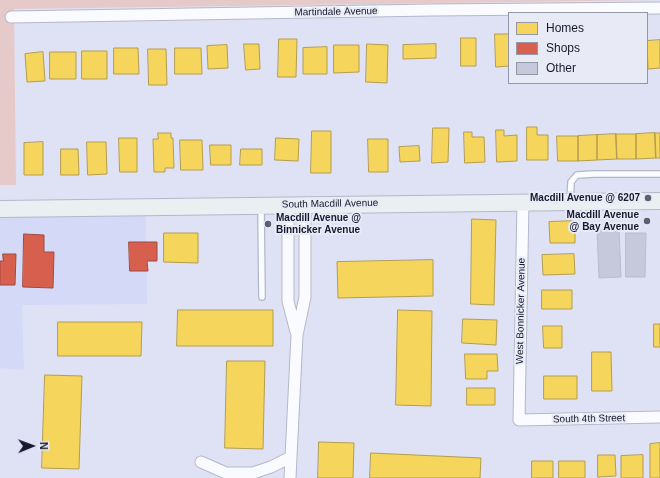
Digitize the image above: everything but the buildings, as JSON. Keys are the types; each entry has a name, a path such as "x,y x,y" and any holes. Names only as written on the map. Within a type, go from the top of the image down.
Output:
{"street":[{"name":"Martindale Avenue","path":"11,17 416,10 660,8"},
{"name":"South Macdill Avenue","path":"0,208 660,201"},
{"name":"West Bonnicker Avenue","path":"519,420 522,202"},
{"path":"288,205 288,301 296,335"},
{"path":"290,478 296,335 305,297 305,205"},
{"name":"South 4th Street","path":"519,420 660,417"},
{"path":"201,462 226,473 252,473 271,467 291,457"}],"lane":[{"path":"570,202 571,182 577,175 660,174"},
{"path":"261,205 262,297"}],"shaded area":[{"path":"0,0 660,0 14,9 16,185 0,185"},
{"path":"146,213 147,304 22,305 24,370 0,368 0,215"}],"place":[{"name":"Macdill Avenue @ 6207","path":"648,198"},
{"name":"Macdill Avenue @ Bay Avenue","path":"647,221"},
{"name":"Macdill Avenue @ Binnicker Avenue","path":"268,224"}]}
